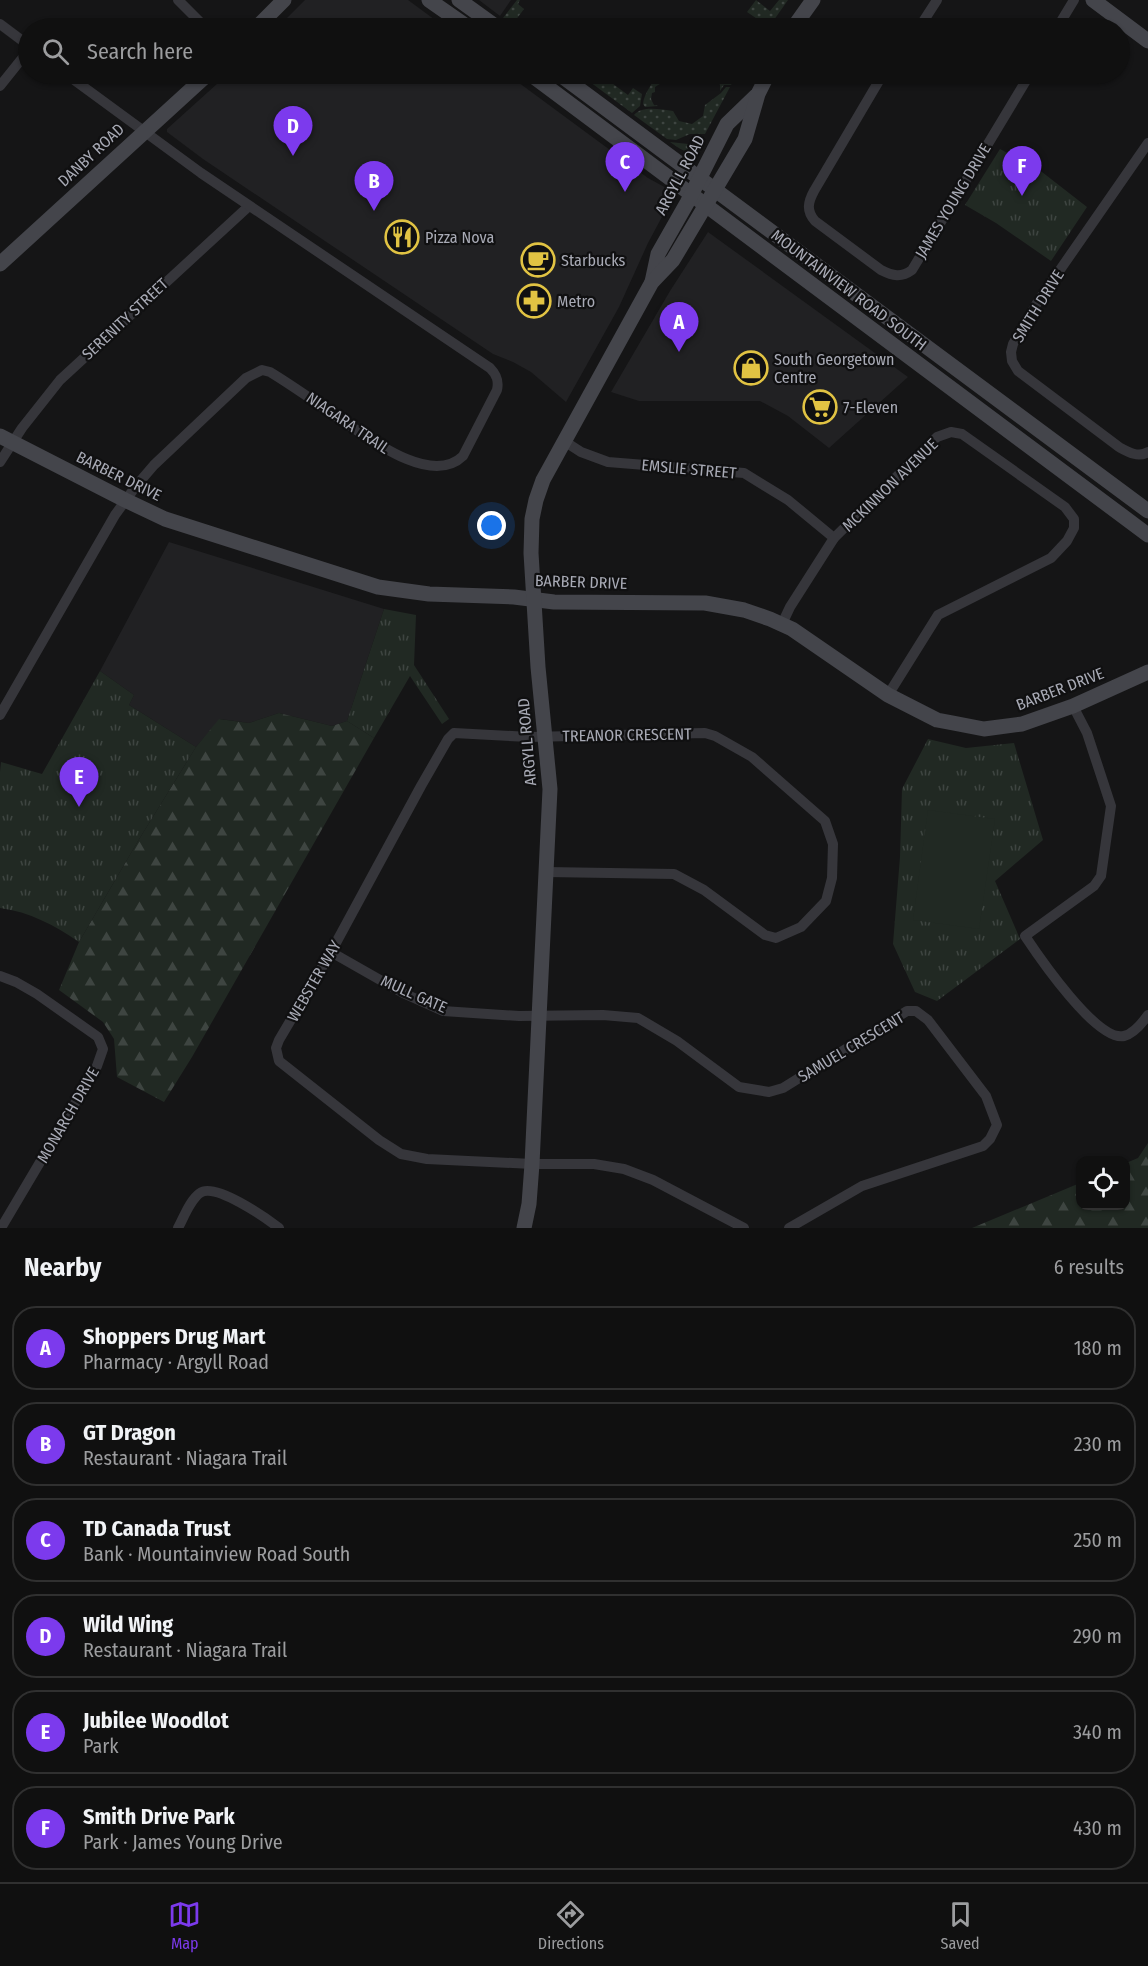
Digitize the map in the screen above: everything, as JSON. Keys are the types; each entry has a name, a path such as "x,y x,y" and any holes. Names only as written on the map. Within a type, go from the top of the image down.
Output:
{"street":[{"path":"178,0 196,18"},
{"path":"266,18 284,0"},
{"path":"429,0 455,18"},
{"path":"459,0 484,18"},
{"path":"800,18 813,0"},
{"path":"925,18 937,0"},
{"path":"1063,18 1074,0"},
{"path":"1093,0 1117,18"},
{"path":"0,24 18,38"},
{"path":"1130,28 1148,41"},
{"path":"0,86 18,64"},
{"name":"NIAGARA TRAIL","path":"0,716 125,500 154,465 246,378 262,370 270,372 380,446 406,459 432,466 457,463 463,456 498,384 497,377 490,368 201,173 80,84"},
{"name":"DANBY ROAD","path":"0,264 197,84"},
{"name":"MOUNTAINVIEW ROAD SOUTH","path":"544,84 1148,535"},
{"name":"MOUNTAINVIEW ROAD SOUTH","path":"573,84 1148,511"},
{"name":"ARGYLL ROAD","path":"524,1228 529,1204 532,1164 550,789 530,540 532,519 543,480 652,282 673,260 745,139 763,84"},
{"name":"JAMES YOUNG DRIVE","path":"877,84 814,190 809,200 808,210 815,221 881,270 891,275 901,276 912,270 1024,84"},
{"name":"ARGYLL ROAD","path":"652,282 658,254 692,194 727,124 758,94"},
{"name":"SMITH DRIVE","path":"1148,143 1038,303 1013,344 1011,352 1013,365 1018,371 1119,447 1131,454 1148,452"},
{"name":"SERENITY STREET","path":"0,462 6,440 60,380 249,206"},
{"name":"MCKINNON AVENUE","path":"782,624 790,607 834,538 938,437 951,432 962,434 1065,507 1074,519 1074,528 1067,541 1051,558 938,615 888,694"},
{"name":"BARBER DRIVE","path":"6,440 125,500 178,523 378,587 429,594 514,597 554,602 705,603 744,610 782,624 888,694 937,720 984,729 1022,724 1073,706 1148,672"},
{"name":"EMSLIE STREET","path":"564,441 581,452 608,462 744,473 788,500 834,538"},
{"path":"1073,706 1087,733 1111,806 1101,876 1094,886 1025,936 1068,994 1089,1018 1107,1031 1124,1036 1134,1030 1148,1015"},
{"name":"WEBSTER WAY","path":"532,1164 427,1159 401,1154 379,1140 279,1061 276,1048 448,739 454,733 465,732 545,737"},
{"name":"TREANOR CRESCENT","path":"545,737 705,733 715,736 752,758 825,821 833,844 832,878 826,901 801,927 776,938 765,935 704,890 674,874 546,872"},
{"name":"MULL GATE","path":"331,952 403,993 443,1011 539,1017"},
{"name":"MONARCH DRIVE","path":"0,976 37,994 98,1037 103,1049 97,1066 2,1228"},
{"name":"SAMUEL CRESCENT","path":"539,1017 603,1015 638,1018 677,1041 738,1087 769,1092 783,1088 907,1011 916,1011 928,1020 986,1095 997,1125 990,1139 982,1146 862,1186 789,1228"},
{"path":"532,1164 594,1164 624,1168 653,1180 744,1228"},
{"path":"178,1228 195,1199 202,1191 208,1190 220,1192 279,1228"}],"shaded area":[{"path":"305,0 408,0 432,18 287,18"},
{"path":"479,0 511,0 500,16"},
{"path":"217,84 521,84 648,178 668,189 671,200 648,243 619,307 566,402 531,372 493,354 203,159 167,132 167,129"},
{"path":"708,232 908,377 829,448 788,416 760,401 639,401 611,392 670,291"},
{"path":"169,542 384,609 347,721 332,726 279,713 249,723 220,719 196,747 129,705 134,695 100,671"}],"green space":[{"path":"517,0 520,0 518,4 524,9 517,18 503,18"},
{"path":"756,0 770,11 779,0 788,0 775,18 756,18 747,12"},
{"path":"593,84 613,84 628,95 633,88 642,94 640,106 632,113"},
{"path":"651,84 660,84 655,87 651,99 654,105 658,106 645,107 643,104"},
{"path":"732,84 724,85 720,91 720,85"},
{"path":"726,87 730,87 705,134 690,134 676,140 667,139 634,115 647,109 673,111 679,121 692,124 703,116 705,105"},
{"path":"703,139 695,149 688,152 670,142 688,144"},
{"path":"1000,149 1042,172 1087,207 1051,261 996,223 965,205"},
{"path":"384,609 416,615 414,665 449,719 442,724 410,676 374,738 347,721"},
{"path":"100,671 134,695 129,705 196,747 79,942 41,920 0,908 0,772 1,762 42,774"},
{"path":"279,713 332,726 347,721 374,738 164,1102 117,1077 114,1039 103,1022 59,990 79,942 196,747 219,719 249,723"},
{"path":"928,739 966,748 1014,743 1043,840 995,881 1020,939 937,1001 915,992 893,944 900,857 902,789"},
{"path":"928,810 995,819 979,929 913,920"},
{"path":"1148,1143 1148,1228 972,1228 1076,1185 1076,1210 1130,1210 1130,1161 1138,1158"}],"place":[{"name":"Wild Wing","path":"293,156"},
{"name":"TD Canada Trust","path":"625,192"},
{"name":"Smith Drive Park","path":"1022,196"},
{"name":"GT Dragon","path":"374,211"},
{"name":"Pizza Nova","path":"402,237"},
{"name":"Starbucks","path":"538,260"},
{"name":"Metro","path":"534,301"},
{"name":"Shoppers Drug Mart","path":"679,352"},
{"name":"South Georgetown Centre","path":"751,368"},
{"name":"7-Eleven","path":"820,407"},
{"name":"Jubilee Woodlot","path":"79,807"}]}
